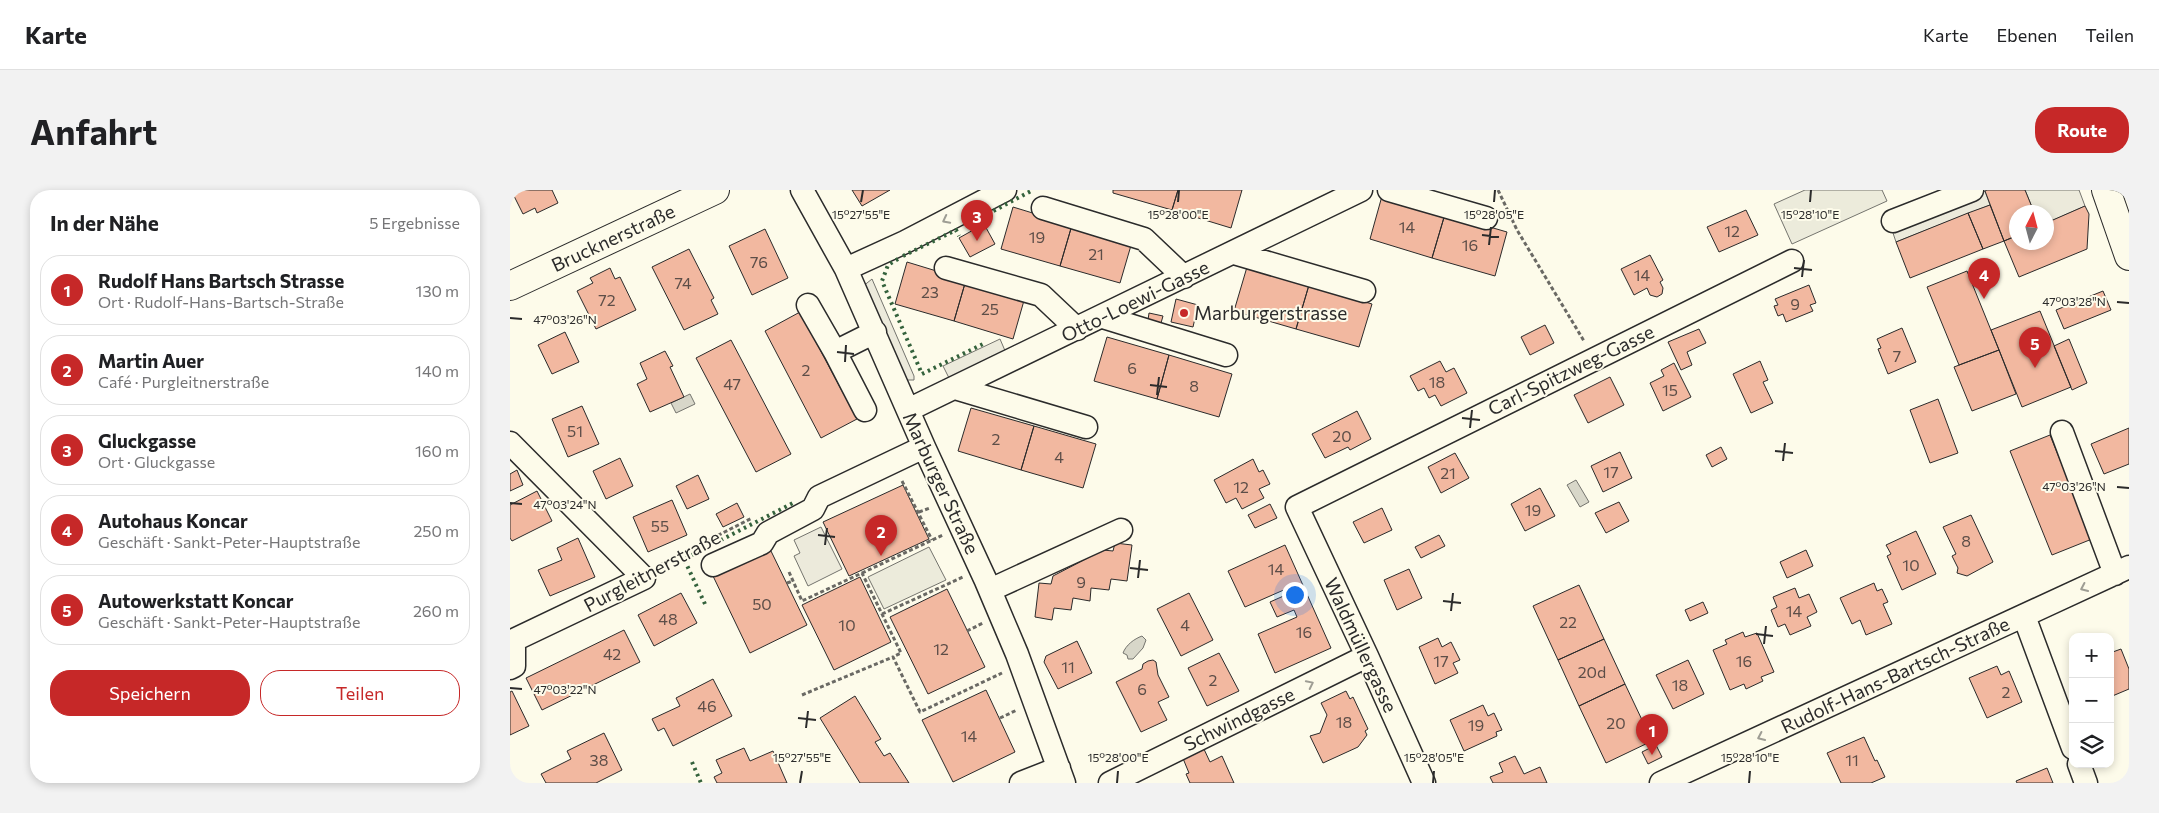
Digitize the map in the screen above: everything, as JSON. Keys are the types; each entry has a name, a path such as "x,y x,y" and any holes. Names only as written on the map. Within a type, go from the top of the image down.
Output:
{"main road":[{"name":"Brucknerstraße","path":"510,286 715,190"},
{"path":"2106,190 2129,256"}],"street":[{"name":"Marburger Straße","path":"802,190 846,269 924,447 990,590 1017,654 1062,775"},
{"path":"846,269 905,242 1005,190"},
{"name":"Otto-Loewi-Gasse","path":"908,410 1103,317 1361,190"},
{"path":"1388,190 1486,218"},
{"path":"1893,221 1972,190"},
{"path":"1043,208 1144,239 1184,277"},
{"path":"1234,252 1364,291"},
{"name":"Carl-Spitzweg-Gasse","path":"1297,507 1792,260"},
{"path":"946,268 1041,295 1077,329"},
{"path":"808,305 865,410"},
{"path":"1103,317 1226,355"},
{"path":"835,352 875,332"},
{"path":"956,388 1086,427"},
{"path":"2062,432 2124,570"},
{"path":"510,443 644,578"},
{"name":"Purgleitnerstraße","path":"713,564 762,543 768,533 814,510 819,497 924,447"},
{"name":"Waldmüllergasse","path":"1297,507 1424,783"},
{"path":"990,590 1121,530"},
{"name":"Rudolf-Hans-Bartsch-Straße","path":"1661,783 2124,570"},
{"name":"Purgleitnerstraße","path":"510,668 514,666 514,640 644,578"},
{"path":"2024,616 2069,737"},
{"name":"Schwindgasse","path":"1110,783 1367,656"},
{"path":"2080,768 2086,783"},
{"path":"1021,783 1062,775"}],"path":[{"path":"1498,190 1517,230 1594,359"},
{"path":"895,484 904,481 932,540"},
{"path":"919,512 935,506"},
{"name":"Purgleitnerstraße","path":"644,578 661,563 760,515"},
{"path":"789,572 802,601 948,532"},
{"path":"802,695 901,653 882,614 876,607 862,573"},
{"path":"882,614 968,574"},
{"path":"787,583 793,581"},
{"path":"967,631 990,619"},
{"path":"893,657 920,712 1003,672"},
{"path":"1000,718 1024,706"}],"shaded area":[{"path":"1805,190 1882,190 1887,201 1792,244 1774,204"},
{"path":"2025,190 2079,190 2085,206 2054,220 2054,205 2031,205"},
{"path":"1985,191 1990,205 1896,242 1891,227"},
{"path":"872,279 914,376 914,380 902,380 862,287"},
{"path":"1000,339 1006,353 950,380 943,366"},
{"path":"690,394 695,404 676,413 671,403"},
{"path":"1576,480 1589,502 1580,507 1567,485"},
{"path":"821,527 842,569 808,586 794,556 800,553 794,540"},
{"path":"929,547 946,580 884,609 868,577"},
{"path":"1142,636 1146,640 1143,648 1133,659 1128,659 1127,655 1123,653 1124,650"}],"building":[{"path":"511,190 552,190 558,203 537,213 535,208 523,214"},
{"path":"852,190 890,190 862,206"},
{"path":"1113,190 1178,190 1172,210 1113,193"},
{"path":"1178,190 1242,190 1231,228 1172,210"},
{"path":"2025,190 2031,205 2009,205 2009,239 2004,241 1985,191"},
{"path":"1382,196 1445,214 1432,258 1370,239"},
{"path":"1990,205 2004,241 1983,249 1968,213"},
{"path":"2085,206 2089,214 2087,249 2019,277 2004,241 2009,239 2009,250 2054,250 2054,220"},
{"path":"1013,207 1072,225 1060,266 1001,249"},
{"path":"1746,210 1758,235 1719,252 1707,227"},
{"path":"1968,213 1983,249 1910,278 1896,242"},
{"path":"1445,214 1507,232 1495,276 1432,258"},
{"path":"984,224 995,244 970,257 959,238"},
{"path":"1072,225 1132,242 1120,283 1060,266"},
{"path":"765,229 788,278 752,295 729,246"},
{"path":"689,249 714,298 711,300 718,314 684,330 652,267"},
{"path":"1650,255 1663,280 1660,282 1663,288 1662,294 1657,297 1650,295 1647,288 1634,295 1621,269"},
{"path":"907,262 966,280 954,321 895,304"},
{"path":"1247,267 1309,285 1296,329 1234,311"},
{"path":"610,268 615,279 620,277 636,310 596,329 577,291 593,283 590,278"},
{"path":"1967,271 1999,350 1959,365 1927,287"},
{"path":"966,280 1025,297 1013,339 954,321"},
{"path":"1309,285 1372,304 1359,347 1296,329"},
{"path":"1809,285 1816,303 1810,305 1813,311 1786,322 1783,314 1778,316 1774,306 1778,305 1775,299"},
{"path":"2103,291 2111,310 2064,329 2056,310"},
{"name":"Marburgerstrasse","path":"1176,299 1198,305 1193,327 1171,322"},
{"path":"2040,311 2071,387 2022,407 1991,330"},
{"path":"800,312 857,419 821,438 765,331"},
{"path":"1149,313 1163,316 1161,323 1148,320"},
{"path":"1545,325 1554,343 1530,355 1521,337"},
{"path":"1902,328 1916,362 1888,374 1878,349 1881,348 1877,339"},
{"path":"1699,329 1706,343 1687,352 1692,365 1681,370 1668,342"},
{"path":"565,332 579,362 552,374 538,345"},
{"path":"1107,337 1169,355 1157,399 1094,381"},
{"path":"2069,339 2087,383 2072,390 2054,346"},
{"path":"731,340 791,454 756,472 696,358"},
{"path":"1999,350 2016,394 1972,411 1954,367"},
{"path":"665,351 673,366 670,367 684,397 650,412 637,384 647,379 640,363"},
{"path":"1169,355 1232,374 1219,417 1157,399"},
{"path":"1440,361 1446,372 1454,368 1467,393 1441,406 1435,395 1429,398 1424,388 1418,391 1410,376"},
{"path":"1760,361 1768,380 1763,382 1773,403 1751,413 1733,374"},
{"path":"1674,363 1691,397 1663,411 1650,383 1664,376 1661,370"},
{"path":"1610,377 1624,405 1588,423 1574,395"},
{"path":"1938,399 1958,453 1930,463 1910,410"},
{"path":"582,406 599,444 568,457 552,419"},
{"path":"971,408 1034,426 1021,470 958,451"},
{"path":"1357,411 1371,439 1350,450 1348,447 1325,458 1312,434"},
{"path":"1034,426 1096,444 1083,488 1021,470"},
{"path":"2129,428 2129,464 2104,474 2091,444"},
{"path":"2050,435 2092,539 2052,555 2010,451"},
{"path":"1721,447 1727,459 1712,467 1706,455"},
{"path":"1620,452 1632,478 1603,492 1591,466"},
{"path":"1455,453 1469,478 1441,493 1428,467"},
{"path":"620,458 633,486 606,499 593,471"},
{"path":"1253,459 1259,472 1263,470 1270,484 1259,489 1264,498 1242,509 1236,498 1226,503 1214,480"},
{"path":"517,470 523,485 510,491 510,474"},
{"path":"698,475 709,499 687,509 676,486"},
{"path":"903,485 929,539 849,576 823,522"},
{"path":"1540,488 1555,516 1525,531 1511,504"},
{"path":"537,491 552,521 512,541 510,538 510,505"},
{"path":"672,500 687,535 648,552 633,517"},
{"path":"1619,502 1629,521 1606,533 1595,513"},
{"path":"737,503 744,517 723,527 716,514"},
{"path":"1270,504 1277,518 1255,528 1248,515"},
{"path":"1382,508 1392,530 1364,543 1353,522"},
{"path":"1971,515 1993,562 1967,576 1957,573 1958,568 1952,556 1956,554 1943,527"},
{"path":"1916,531 1936,574 1902,590 1887,556 1891,554 1886,545"},
{"path":"1439,535 1445,546 1421,558 1415,547"},
{"path":"578,538 595,577 550,596 538,570 562,560 557,548"},
{"path":"1115,543 1132,545 1127,581 1111,579 1109,590 1091,588 1090,601 1073,598 1071,610 1054,608 1052,620 1035,617 1039,583 1051,584 1053,576 1103,550 1113,551"},
{"path":"1285,545 1331,648 1275,673 1258,634 1297,617 1294,610 1277,617 1270,602 1288,594 1286,589 1245,607 1228,571"},
{"path":"770,549 807,625 750,653 713,576"},
{"path":"1806,550 1813,566 1787,578 1780,562"},
{"path":"1409,569 1422,598 1397,610 1384,580"},
{"path":"860,577 891,642 834,670 802,605"},
{"path":"1874,583 1877,591 1882,589 1888,602 1883,604 1892,624 1866,635 1860,620 1852,624 1840,598"},
{"path":"1579,585 1604,639 1558,660 1533,606"},
{"path":"1795,588 1799,598 1809,594 1817,612 1807,617 1811,626 1790,635 1785,624 1778,627 1771,610 1777,607 1773,597"},
{"path":"947,589 985,667 928,694 890,617"},
{"path":"681,593 697,623 654,646 638,615"},
{"path":"1189,593 1213,640 1181,656 1157,609"},
{"path":"1703,602 1708,613 1690,621 1685,610"},
{"path":"624,630 640,662 542,710 526,678"},
{"path":"1743,632 1745,637 1757,633 1774,672 1761,677 1763,681 1746,689 1744,684 1730,690 1713,650 1727,644 1725,640"},
{"path":"1438,638 1442,647 1451,642 1460,660 1453,663 1458,673 1435,684 1419,647"},
{"path":"1604,639 1625,684 1579,706 1558,660"},
{"path":"1077,641 1092,673 1058,689 1044,662 1046,656"},
{"path":"2121,649 2129,669 2129,689 2114,695 2114,678 2114,652"},
{"path":"1219,653 1239,691 1207,706 1188,668"},
{"path":"1153,660 1156,662 1158,675 1169,697 1158,702 1167,720 1141,732 1116,682 1142,669 1143,664"},
{"path":"1688,660 1704,694 1673,709 1656,675"},
{"path":"1997,666 2001,675 2009,671 2022,702 1987,718 1969,678"},
{"path":"713,679 732,716 673,746 664,728 658,731 652,719 680,706 676,698"},
{"path":"1625,684 1652,741 1606,763 1579,706"},
{"path":"986,690 1015,752 953,782 922,720"},
{"path":"512,691 529,726 510,735 510,692"},
{"path":"1346,691 1350,699 1353,697 1368,729 1365,731 1367,735 1358,747 1323,763 1310,736 1320,733 1327,715 1321,703"},
{"path":"855,696 881,739 875,742 884,756 890,753 909,783 860,783 820,718"},
{"path":"1483,705 1488,716 1494,713 1502,730 1496,732 1497,736 1464,751 1450,720"},
{"path":"604,733 622,770 596,783 546,783 541,774 571,759 567,751"},
{"path":"1864,737 1885,777 1871,783 1841,783 1827,753"},
{"path":"1656,745 1662,757 1648,764 1642,752"},
{"path":"1203,747 1210,762 1222,756 1234,783 1190,783 1186,774 1189,773 1182,756"},
{"path":"744,748 750,761 773,751 787,783 717,783 714,777 722,773 716,760"},
{"path":"1515,756 1524,774 1540,767 1547,783 1493,783 1490,777 1503,772 1499,763"},
{"path":"2047,768 2053,783 2017,783 2016,781"}],"hedge":[{"path":"982,217 1031,191"},
{"path":"903,256 956,230 959,236"},
{"path":"898,259 888,265 882,281 922,374 983,344"},
{"path":"705,604 684,559 795,502"},
{"path":"692,762 701,783"}],"wall":[{"path":"2127,190 2129,195"}],"place":[{"name":"Gluckgasse","path":"977,241"},
{"name":"Autohaus Koncar","path":"1984,299"},
{"name":"Marburgerstrasse","path":"1184,313"},
{"name":"Autowerkstatt Koncar","path":"2035,368"},
{"name":"Martin Auer","path":"881,556"},
{"name":"Rudolf Hans Bartsch Strasse","path":"1652,755"}]}
